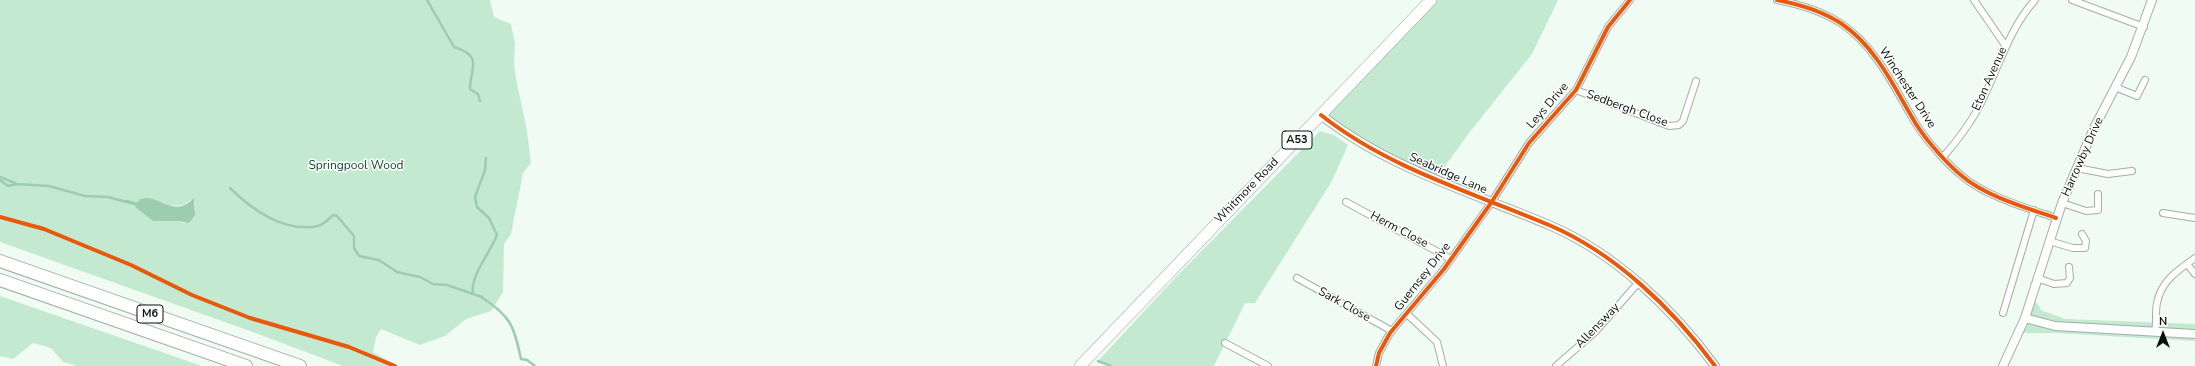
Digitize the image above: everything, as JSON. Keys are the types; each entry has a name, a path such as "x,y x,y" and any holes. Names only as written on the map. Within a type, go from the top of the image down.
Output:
{"highway":[{"name":"Whitmore Road","path":"1080,366 1431,0"},
{"name":"M6","path":"0,261 300,366"},
{"name":"M6","path":"0,280 246,366"}],"street":[{"name":"Leys Drive","path":"1491,203 1529,143 1576,90 1608,27 1630,0"},
{"name":"Winchester Drive","path":"1776,0 1790,2 1842,24 1868,48 1893,82 1917,125 1962,177 1977,187 2056,218"},
{"path":"1974,0 2005,45"},
{"name":"Eton Avenue","path":"1944,157 1964,132 1980,104 2005,45 2035,0"},
{"path":"2072,0 2144,27"},
{"name":"Harrowby Drive","path":"2025,318 2056,218 2094,128 2116,87 2144,27 2152,0"},
{"path":"2116,87 2137,96 2145,80"},
{"name":"Sedbergh Close","path":"1576,90 1669,126 1679,125 1683,121 1696,81"},
{"name":"Seabridge Lane","path":"1321,114 1336,127 1408,168 1491,203 1550,225 1602,254 1620,266 1638,283 1697,342 1715,366"},
{"path":"2077,168 2108,174 2132,171"},
{"path":"2062,204 2086,211 2098,210 2098,194"},
{"name":"Herm Close","path":"1346,202 1451,259"},
{"name":"Guernsey Drive","path":"1376,366 1380,353 1392,331 1451,259 1491,203"},
{"path":"2003,313 2034,210"},
{"path":"2163,213 2195,218"},
{"path":"2049,241 2073,248 2085,248 2086,240 2082,234"},
{"path":"2155,332 2157,304 2160,292 2175,272 2195,258"},
{"path":"2187,264 2195,274"},
{"path":"2037,278 2054,284 2067,283 2070,278 2069,267"},
{"name":"Sark Close","path":"1296,278 1392,331"},
{"name":"Allensway","path":"1556,366 1594,332 1638,283"},
{"path":"1407,314 1437,342 1443,366"},
{"path":"2003,366 2025,318 2055,326 2195,334"},
{"path":"1225,343 1268,366"}],"green space":[{"name":"Springpool Wood","path":"0,0 490,0 494,17 511,24 515,43 514,65 526,125 531,163 523,173 511,234 504,244 503,292 491,311 466,319 445,336 420,345 381,329 376,337 373,352 397,366 343,366 250,331 0,242","holes":["149,198 168,206 183,205 191,200 195,201 195,211 184,223 178,221 153,221 135,207 140,199"]},
{"path":"1431,0 1558,0 1532,54 1469,133 1435,180 1408,168 1321,115"},
{"path":"1320,131 1334,135 1348,145 1332,181 1255,303 1245,303 1214,366 1111,366 1098,361 1174,279"},
{"path":"0,296 202,366 77,366 63,362 51,348 33,343 13,359 0,356"},
{"path":"2031,300 2037,303 2041,310 2065,319 2195,324 2195,341 2056,333 2019,333"}],"shaded area":[{"path":"145,198 157,200 174,207 187,204 194,198 195,215 189,223 178,221 153,221 135,207 140,199"}],"waterway":[{"path":"427,0 454,47 469,54 472,59 473,69 470,89 478,94 480,101"},
{"path":"473,293 473,286 478,271 497,235 489,218 477,207 475,197 485,170 486,158"},
{"path":"0,177 17,184 49,186 85,196 108,197 138,205"},
{"path":"0,180 8,186 17,184"},
{"path":"230,188 259,212 281,223 293,226 318,226 333,215 337,216 354,236 354,248 359,256 379,260 397,272 420,277 433,284 447,285 482,297"},
{"path":"126,201 139,204"},
{"path":"481,297 505,316 510,323 516,338 521,359 527,360 535,366"},
{"path":"1098,361 1111,366"}],"cycle path":[{"path":"1376,366 1379,353 1390,333 1444,269 1491,203 1529,143 1576,90 1608,27 1630,0"},
{"path":"1777,0 1819,12 1842,24 1854,34 1875,57 1893,83 1925,137 1943,158 1962,176 1982,190 2020,206 2056,218"},
{"path":"1321,115 1347,134 1402,164 1431,178 1549,225 1597,251 1641,285 1661,304 1681,324 1715,366"},
{"path":"0,217 44,229 131,265 192,295 250,318 349,347 395,366"}]}
